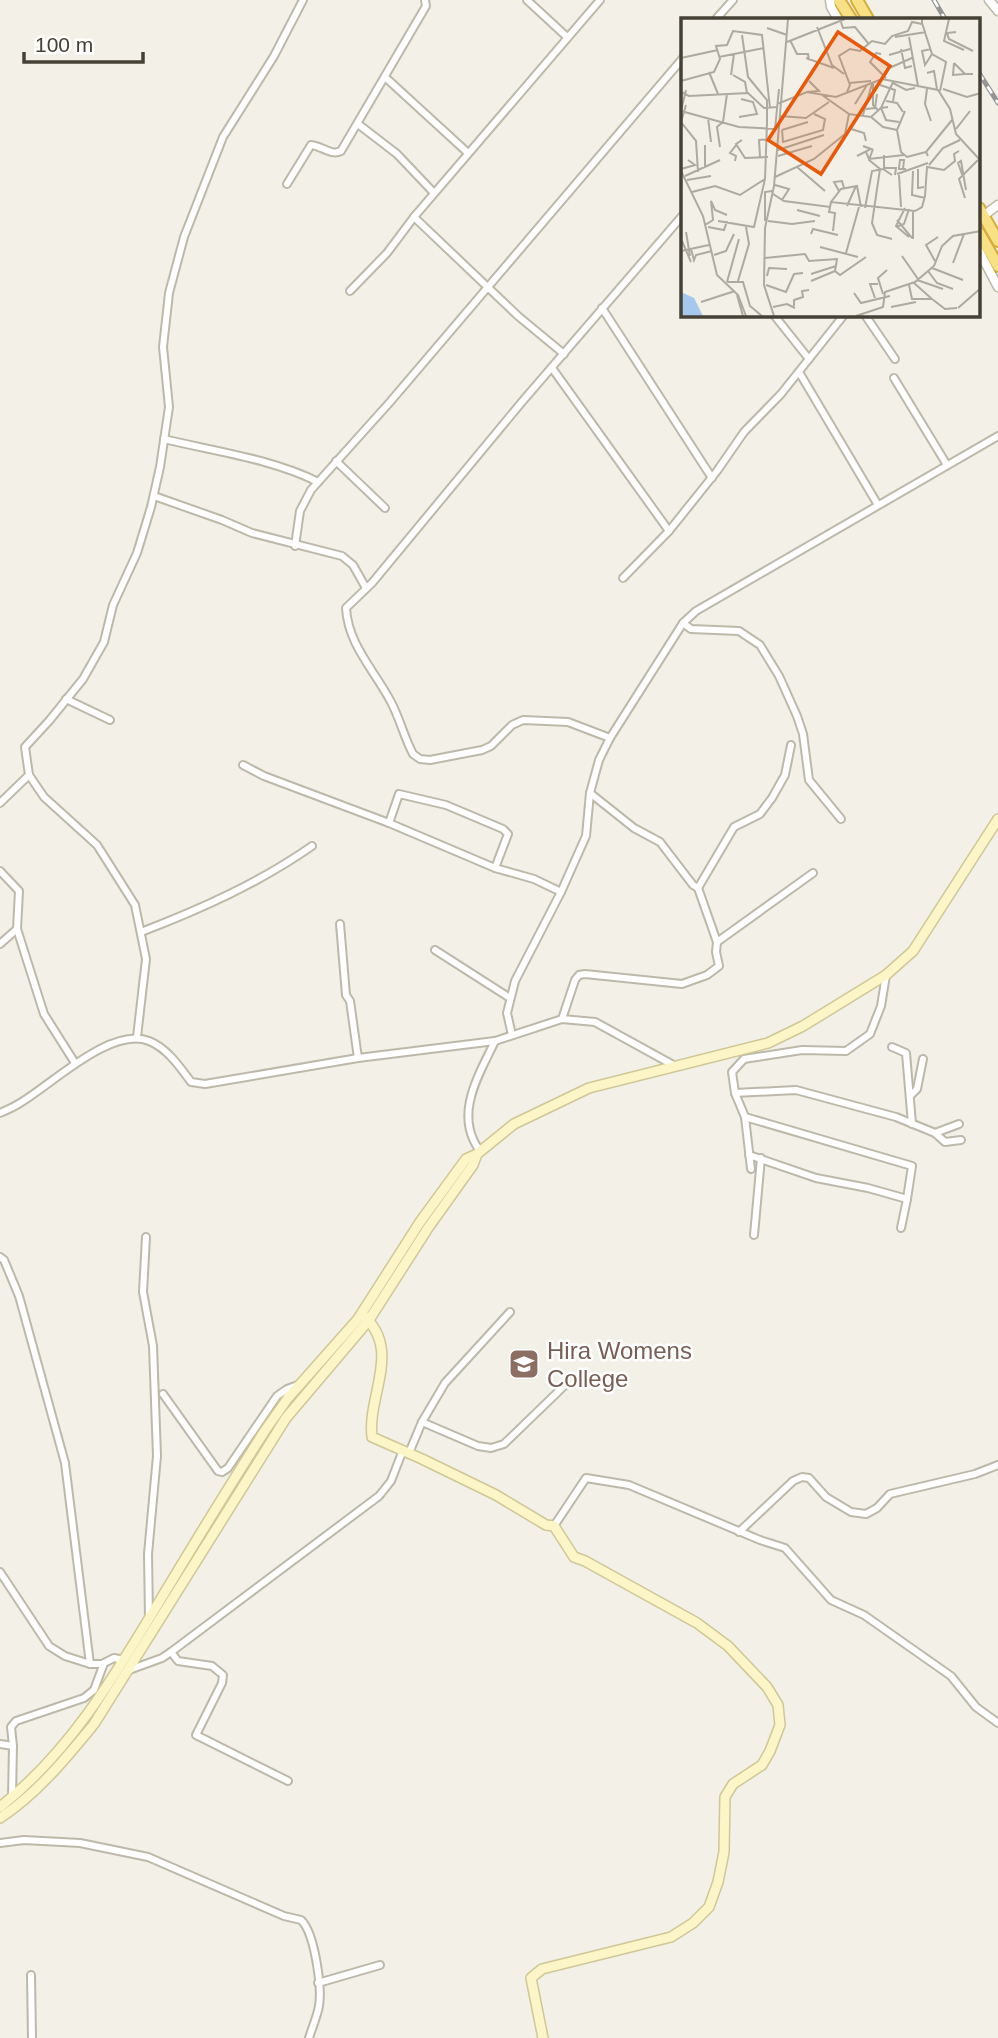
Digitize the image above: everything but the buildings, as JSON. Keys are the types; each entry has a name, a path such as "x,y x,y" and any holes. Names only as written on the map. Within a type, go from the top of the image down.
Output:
{"highway":[{"path":"839,0 849,18"},
{"path":"857,0 867,18"},
{"path":"981,212 998,241"},
{"path":"981,236 998,265"}],"main road":[{"path":"0,1818 32,1793 94,1724 129,1670 143,1639 254,1465 286,1418 366,1317 444,1187 466,1159 478,1153 514,1124 577,1093 675,1066 744,1055 803,1026 886,975 913,951 998,819"},
{"path":"0,1807 72,1736 124,1660 143,1639 149,1618 253,1450 300,1385 366,1317"},
{"path":"366,1317 382,1345 372,1437 496,1495 554,1526 574,1557 697,1623 728,1646 767,1687 778,1705 780,1725 762,1765 733,1784 725,1797 724,1852 718,1882 709,1907 693,1923 671,1937 542,1969 531,1978 542,2038"}],"street":[{"path":"137,1037 146,959 135,905 97,845 44,797 29,775 25,747 83,679 104,642 113,605 137,553 154,496 169,407 163,347 169,293 184,237 223,137 274,56 303,0"},
{"path":"287,184 311,145 337,153 341,151 426,6 425,0"},
{"path":"527,0 567,37"},
{"path":"350,291 387,253 434,193 600,0"},
{"path":"717,18 733,0"},
{"path":"830,0 837,18"},
{"path":"989,0 998,10"},
{"path":"295,546 303,502 318,482 386,407 681,60"},
{"path":"385,77 468,153"},
{"path":"358,124 397,153 434,193"},
{"path":"981,212 997,209"},
{"path":"414,217 487,287 564,354"},
{"path":"610,738 568,722 523,720 512,725 486,748 436,760 417,757 390,701 360,654 347,619 346,606 366,588 681,217"},
{"path":"981,255 998,287"},
{"path":"602,308 712,478"},
{"path":"776,317 809,359"},
{"path":"623,578 669,531 712,478 744,432 799,372 842,317"},
{"path":"866,317 895,359"},
{"path":"552,368 669,531"},
{"path":"799,372 878,505"},
{"path":"894,378 947,465"},
{"path":"512,1035 507,1013 514,981 561,892 586,836 590,793 599,760 610,738 683,623 701,608 998,436"},
{"path":"164,439 246,458 306,475 318,482"},
{"path":"336,461 385,508"},
{"path":"154,496 252,533 342,556 353,565 366,588"},
{"path":"683,623 691,629 739,631 760,645 772,663 797,716 803,734 809,780 841,819"},
{"path":"66,699 110,720"},
{"path":"698,888 734,827 760,814 772,798 785,775 790,745"},
{"path":"243,765 264,776 389,823 495,868 534,879 561,892"},
{"path":"0,803 29,775"},
{"path":"562,1019 575,979 579,975 674,984 690,983 719,966 717,942 698,888 692,885 660,842 634,828 590,793"},
{"path":"389,823 399,794 458,810 503,830 508,835 495,868"},
{"path":"141,932 199,910 283,867 312,846"},
{"path":"0,871 19,891 17,929 44,1014 75,1063"},
{"path":"717,942 813,873"},
{"path":"340,924 346,995 350,1001 358,1058"},
{"path":"0,944 17,929"},
{"path":"435,950 510,998"},
{"path":"751,1170 746,1117 734,1093 732,1072 744,1055 802,1050 846,1051 870,1034 881,1006 886,975"},
{"path":"0,1113 21,1103 75,1063 122,1040 137,1037 151,1041 175,1060 191,1082 205,1084 358,1058 495,1041 562,1019 596,1022 675,1066"},
{"path":"478,1153 467,1110 474,1086 495,1041"},
{"path":"892,1047 906,1052 912,1124"},
{"path":"911,1096 917,1089 923,1059"},
{"path":"734,1093 796,1090 896,1117 934,1133 945,1142 961,1140"},
{"path":"746,1117 912,1166 901,1227"},
{"path":"934,1133 959,1124"},
{"path":"749,1154 816,1178 907,1199"},
{"path":"754,1235 761,1158"},
{"path":"146,1237 143,1292 153,1346 157,1456 148,1554 149,1618"},
{"path":"0,1256 19,1296 65,1464 90,1664"},
{"path":"129,1670 171,1652 379,1496 391,1481 445,1383 510,1312"},
{"path":"163,1394 218,1471 222,1472 228,1468 277,1396 286,1389 300,1385"},
{"path":"422,1422 478,1446 491,1448 504,1444 564,1386"},
{"path":"739,1532 793,1481 802,1477 809,1478 826,1497 852,1512 866,1514 877,1508 890,1494 975,1474 998,1465"},
{"path":"554,1526 586,1478 629,1485 739,1532 785,1548 831,1600 864,1615 951,1676 976,1707 998,1723"},
{"path":"0,1572 49,1646 65,1656 90,1664 103,1663 114,1658 124,1660"},
{"path":"171,1652 178,1661 212,1666 223,1675 222,1683 196,1735 288,1781"},
{"path":"12,1797 11,1727 16,1721 84,1698 94,1690 103,1663"},
{"path":"0,1744 13,1746"},
{"path":"0,1843 24,1840 80,1843 148,1857 284,1916 301,1920 309,1933 320,2004 309,2038"},
{"path":"318,1983 380,1965"},
{"path":"31,1975 32,2038"}],"railway":[{"path":"934,0 944,18"},
{"path":"981,76 998,103"}],"place":[{"name":"Hira Womens College","path":"524,1364"}]}
